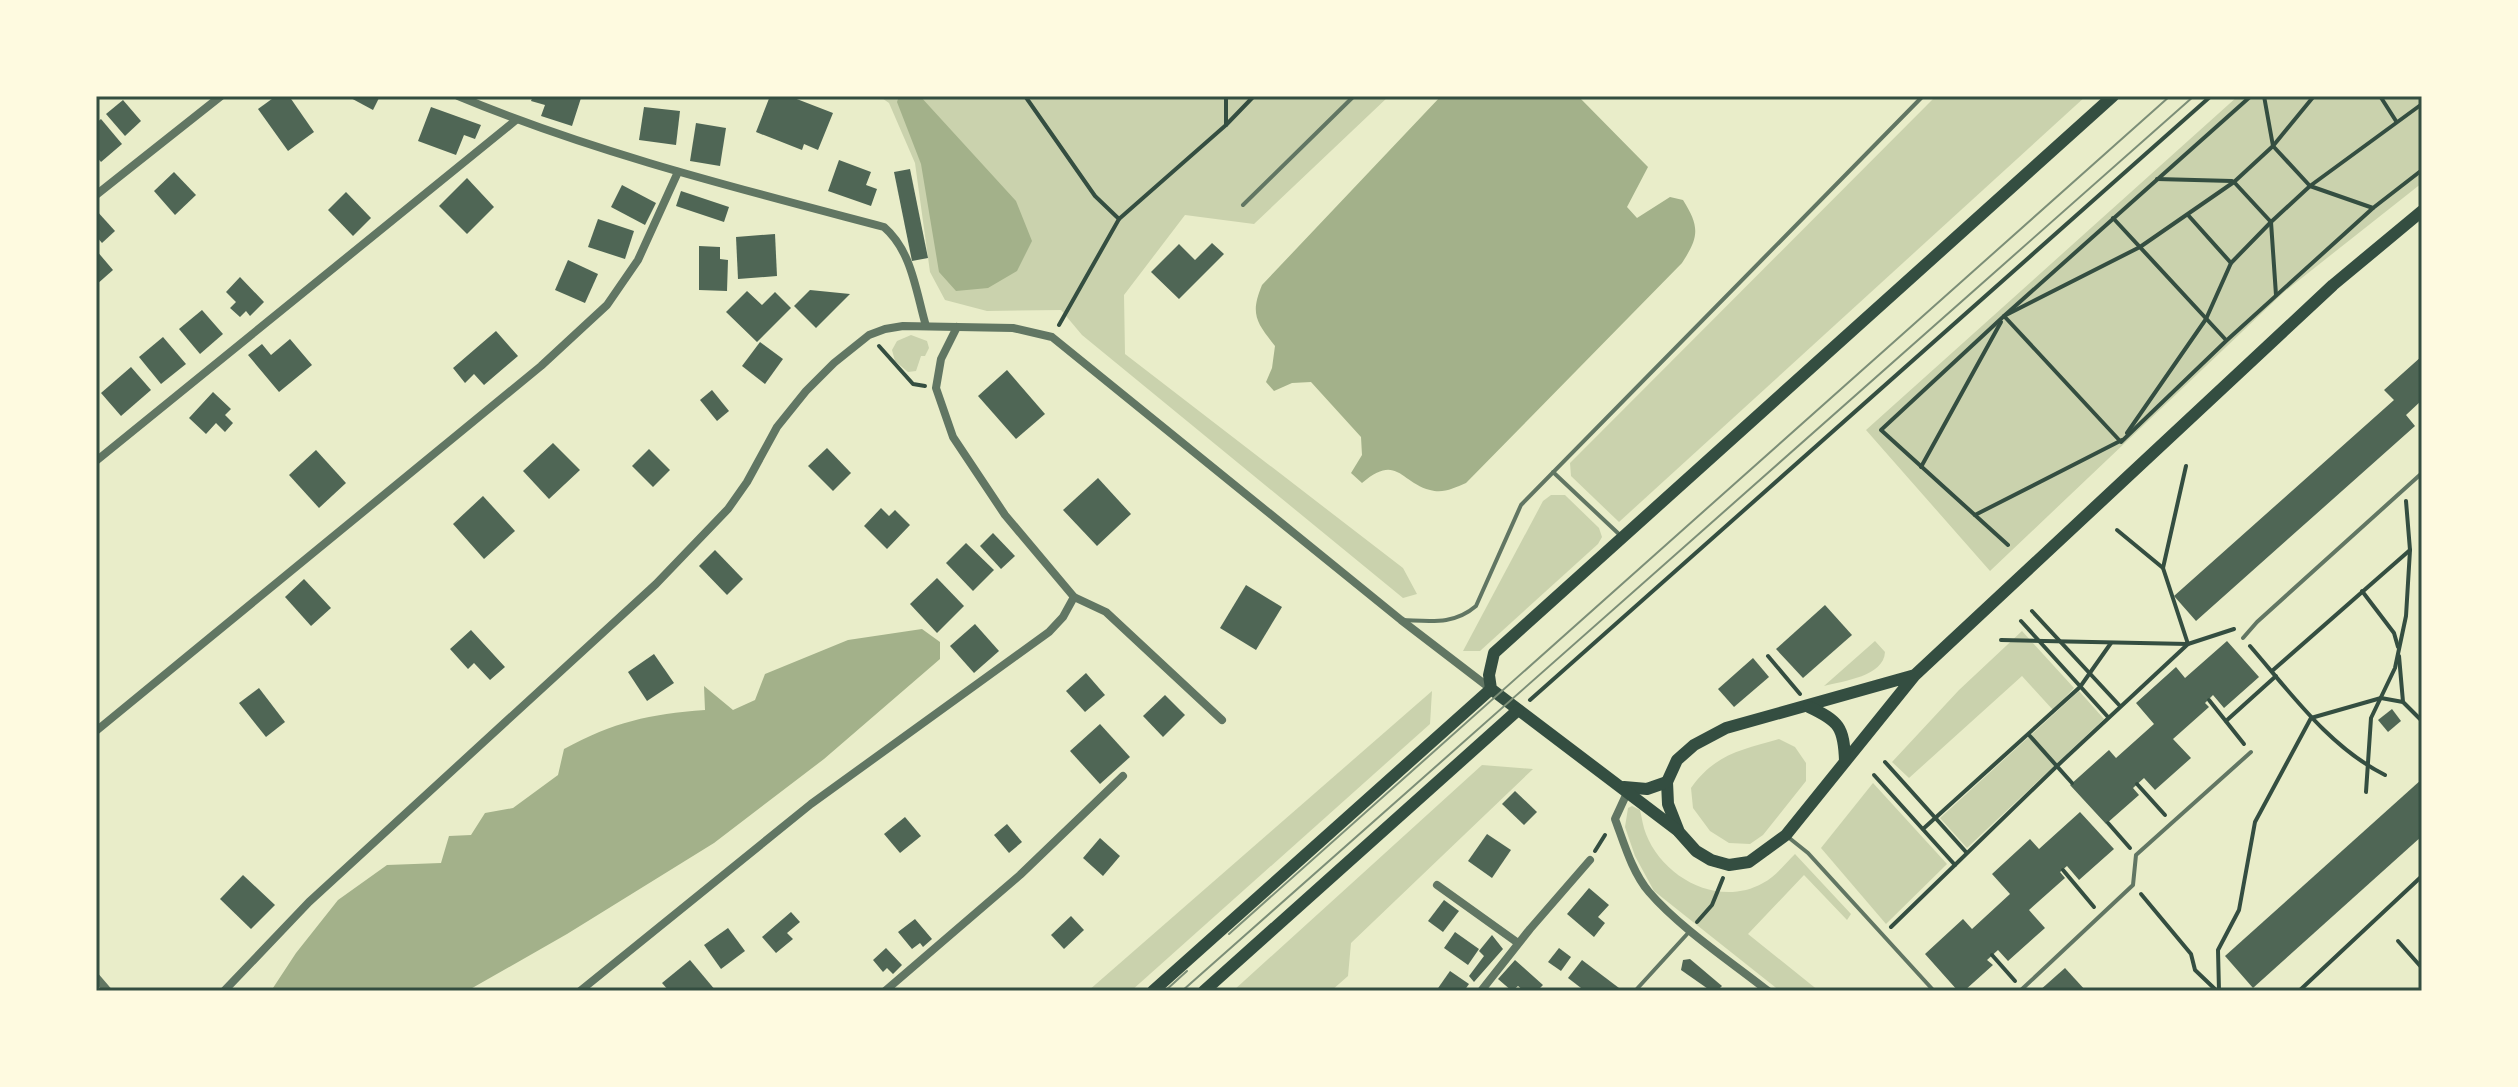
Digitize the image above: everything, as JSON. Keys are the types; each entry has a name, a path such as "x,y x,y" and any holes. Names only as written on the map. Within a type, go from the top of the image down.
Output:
{"main road":[{"path":"2113,96 1494,653 1489,675 1491,689 1679,832 1696,851 1711,860 1729,865 1749,862 1786,835 1915,675 2333,285 2422,211"},
{"path":"1679,832 1668,804 1667,782 1677,760 1694,745 1726,728 1806,703 1915,675"},
{"path":"1153,991 1491,689"},
{"path":"1806,703 1830,717 1841,728 1845,761"},
{"path":"1204,991 1518,710"},
{"path":"1615,785 1632,790 1667,782"}],"street":[{"path":"96,195 221,96"},
{"path":"458,96 516,120 678,172 884,227 898,239 907,256 926,326"},
{"path":"96,461 516,120"},
{"path":"96,731 541,366 607,305 638,260 678,172"},
{"path":"224,991 309,902 656,584 728,509 747,482 777,427 806,391 845,353 869,335 885,329 926,326 1013,328 1052,337 1401,620 1491,689"},
{"path":"957,327 941,359 936,388 953,437 1005,515 1074,597 1106,612 1222,720"},
{"path":"580,991 811,804 1049,632 1063,617 1074,597"},
{"path":"885,991 1020,875 1123,776"},
{"path":"1627,793 1615,819 1630,859 1648,891 1691,930 1768,991"},
{"path":"1481,991 1590,860"},
{"path":"1437,885 1518,943"},
{"path":"96,977 108,991"}],"lane":[{"path":"1243,205 1354,96"},
{"path":"1401,620 1449,621 1466,615 1476,606 1521,505 1923,96"},
{"path":"1553,472 1622,537"},
{"path":"2243,638 2422,473"},
{"path":"2021,990 2133,885 2136,855 2251,752"},
{"path":"1786,835 1808,853 1934,991"},
{"path":"1635,991 1691,930"}],"path":[{"path":"1025,96 1095,196 1119,219"},
{"path":"1226,96 1226,125"},
{"path":"1052,337 1119,219 1226,125 1254,96"},
{"path":"1518,710 2211,96"},
{"path":"2008,545 1881,430 2251,96"},
{"path":"2264,96 2273,146 2310,186 2373,208"},
{"path":"1921,467 2004,316 2140,247 2188,215 2234,182 2273,146 2314,96"},
{"path":"2380,96 2397,122"},
{"path":"2121,442 2206,319 2231,263 2310,186 2422,104"},
{"path":"1975,515 2121,442 2276,295 2373,208 2422,170"},
{"path":"2157,179 2234,182 2271,222 2276,295"},
{"path":"2188,215 2231,263"},
{"path":"2113,218 2226,341"},
{"path":"2004,316 2121,442"},
{"path":"869,335 913,384 936,388"},
{"path":"2186,466 2163,568 2188,644"},
{"path":"2366,792 2371,718 2395,668 2406,616 2410,550 2405,491"},
{"path":"2117,530 2163,568"},
{"path":"2226,721 2362,591 2410,550"},
{"path":"2362,591 2394,633 2403,702"},
{"path":"2032,611 2120,706"},
{"path":"2021,621 2108,717"},
{"path":"2001,640 2188,644 2257,622"},
{"path":"2243,638 2311,718 2368,766 2385,775"},
{"path":"1923,829 2080,687 2111,642"},
{"path":"1883,935 2108,717 2188,644"},
{"path":"1768,656 1806,703"},
{"path":"2218,991 2218,950 2239,910 2255,822 2311,718 2381,698 2403,702 2422,721"},
{"path":"2209,700 2251,752"},
{"path":"2029,735 2072,783"},
{"path":"1885,762 1967,853"},
{"path":"1874,775 1955,865"},
{"path":"2137,784 2171,823"},
{"path":"1590,860 1615,819"},
{"path":"2108,823 2136,855"},
{"path":"1691,930 1712,905 1729,865"},
{"path":"2063,870 2101,915"},
{"path":"2299,991 2422,876"},
{"path":"2133,885 2191,954 2195,970 2218,991"},
{"path":"2398,941 2422,968"},
{"path":"1992,955 2021,990"}],"shaded area":[{"path":"879,96 1389,96 1254,224 1185,215 1124,295 1125,354 1403,568 1417,594 1403,598 1082,335 1061,310 987,311 945,300 930,272 915,163 889,103"},
{"path":"899,96 920,96 1016,201 1032,241 1017,271 988,288 956,291 939,272 921,164 897,102"},
{"path":"1441,96 1578,96 1648,167 1627,207 1637,218 1670,197 1683,200 1695,225 1695,232 1692,246 1682,263 1466,483 1439,491 1420,486 1391,470 1374,474 1362,483 1351,473 1362,455 1361,437 1311,382 1292,383 1274,391 1266,382 1272,368 1275,346 1259,324 1256,303 1262,285"},
{"path":"1936,96 2086,96 1619,522 1571,476 1570,463"},
{"path":"2238,96 2422,96 2422,183 2284,292 1990,571 1866,430"},
{"path":"911,335 927,341 929,348 925,356 921,356 916,371 908,372 895,361 892,350 897,341"},
{"path":"1551,495 1565,495 1599,528 1602,537 1480,651 1463,651 1543,501"},
{"path":"922,629 940,642 940,659 824,759 714,843 567,934 467,991 271,991 338,900 387,865 441,863 449,836 471,835 485,813 513,808 558,775 564,749 632,721 705,710 704,686 733,710 755,700 765,674 848,640"},
{"path":"2022,631 2074,688 2053,710 2022,676 1909,778 1892,762 1959,690"},
{"path":"1875,641 1885,652 1878,667 1862,676 1824,686"},
{"path":"1432,691 1430,724 1131,991 1088,991"},
{"path":"2079,691 2104,719 1967,848 1940,818"},
{"path":"1779,739 1795,747 1806,763 1806,781 1763,835 1750,844 1729,843 1710,831 1693,808 1691,788 1719,760"},
{"path":"1482,765 1533,769 1351,943 1348,976 1331,991 1233,991"},
{"path":"1873,783 1947,864 1886,924 1821,848"},
{"path":"1632,806 1640,810 1646,834 1665,864 1694,884 1711,890 1746,890 1763,883 1795,854 1851,914 1847,920 1804,875 1748,934 1819,991 1780,991 1654,891 1635,856 1625,827 1628,808"}],"building":[{"path":"276,96 289,96 314,132 288,151 258,109"},
{"path":"347,96 380,96 373,110"},
{"path":"533,96 581,98 572,126 541,116 545,105 531,101"},
{"path":"770,96 789,96 833,113 818,150 804,144 802,150 756,132"},
{"path":"123,100 141,121 125,136 106,114"},
{"path":"431,107 481,125 475,139 464,135 456,155 418,141"},
{"path":"644,107 680,111 676,145 639,140"},
{"path":"101,119 122,144 101,162 96,156 96,123"},
{"path":"696,123 726,128 720,166 690,161"},
{"path":"839,160 871,172 866,185 877,189 871,206 828,191"},
{"path":"910,169 928,258 912,261 894,172"},
{"path":"174,172 196,195 175,215 154,191"},
{"path":"467,178 494,207 467,234 439,206"},
{"path":"622,185 656,203 645,225 611,207"},
{"path":"681,191 729,207 724,222 676,206"},
{"path":"346,192 371,218 353,236 328,210"},
{"path":"96,210 115,231 102,243 96,236"},
{"path":"598,219 634,231 625,259 588,247"},
{"path":"775,234 777,276 738,279 736,237"},
{"path":"1212,243 1224,254 1179,299 1151,272 1179,244 1195,260"},
{"path":"699,246 720,247 720,259 728,260 727,291 699,290"},
{"path":"96,250 113,270 96,285"},
{"path":"568,260 598,274 585,303 555,290"},
{"path":"240,277 264,302 250,316 246,311 240,317 230,308 236,302 226,292"},
{"path":"810,290 850,294 816,328 794,306"},
{"path":"747,291 762,305 775,292 791,308 757,342 726,312"},
{"path":"202,310 223,334 200,354 179,329"},
{"path":"496,331 518,356 484,385 474,374 465,383 453,368"},
{"path":"163,337 186,364 161,384 139,357"},
{"path":"290,339 312,365 279,392 248,355 262,344 271,355"},
{"path":"760,342 783,359 765,384 742,366"},
{"path":"2422,356 2422,400 2406,415 2415,426 2196,621 2174,596 2394,400 2384,390"},
{"path":"131,367 151,390 121,416 101,393"},
{"path":"1007,370 1045,414 1016,439 978,396"},
{"path":"712,390 729,411 717,421 700,400"},
{"path":"213,392 231,409 225,415 233,423 225,432 216,423 206,434 189,418"},
{"path":"553,443 580,470 549,499 523,471"},
{"path":"827,448 851,473 833,491 808,466"},
{"path":"649,449 670,470 653,487 632,466"},
{"path":"316,450 346,483 319,508 289,475"},
{"path":"1098,478 1131,514 1097,546 1063,510"},
{"path":"483,496 515,531 484,559 453,524"},
{"path":"881,508 889,516 895,510 910,525 887,549 864,526"},
{"path":"993,533 1015,556 1001,569 980,546"},
{"path":"966,543 994,570 973,591 946,563"},
{"path":"715,550 743,579 727,595 699,566"},
{"path":"937,578 964,606 937,633 910,604"},
{"path":"304,579 331,608 311,626 285,597"},
{"path":"1246,585 1282,607 1256,650 1220,628"},
{"path":"1825,605 1852,635 1803,678 1776,649"},
{"path":"975,624 999,651 974,673 950,646"},
{"path":"471,630 505,667 490,680 474,663 468,669 450,649"},
{"path":"2227,641 2259,677 2224,708 2213,695 2205,703 2209,707 2173,739 2191,758 2155,790 2144,778 2133,788 2139,795 2106,824 2070,785 2109,750 2116,758 2154,724 2136,703 2176,667 2185,678"},
{"path":"654,654 674,683 647,701 628,672"},
{"path":"1753,658 1769,677 1734,707 1718,689"},
{"path":"1086,673 1105,695 1085,712 1066,691"},
{"path":"259,688 285,722 266,737 239,703"},
{"path":"1165,695 1185,715 1163,737 1143,716"},
{"path":"2392,709 2401,721 2388,732 2378,720"},
{"path":"1100,724 1130,757 1100,784 1070,751"},
{"path":"2422,779 2422,836 2253,988 2225,956"},
{"path":"1515,791 1537,812 1524,825 1502,804"},
{"path":"2080,812 2114,849 2079,880 2067,866 2060,872 2065,878 2029,910 2045,928 2008,961 1998,950 1987,960 1993,965 1964,991 1958,991 1925,954 1963,919 1972,929 2010,894 1992,874 2030,839 2039,849"},
{"path":"905,817 921,836 900,853 884,834"},
{"path":"1007,824 1022,842 1009,853 994,835"},
{"path":"1487,834 1511,850 1492,878 1468,861"},
{"path":"1100,838 1120,856 1103,876 1083,858"},
{"path":"243,875 275,905 251,929 220,899"},
{"path":"1589,888 1609,905 1598,917 1605,923 1594,937 1567,914"},
{"path":"1444,900 1459,911 1443,932 1428,921"},
{"path":"791,912 800,922 787,933 793,939 776,953 762,937"},
{"path":"1071,916 1084,930 1064,949 1051,935"},
{"path":"915,919 932,939 923,947 920,943 912,949 898,932"},
{"path":"728,928 745,951 721,969 704,945"},
{"path":"1455,932 1479,949 1468,965 1444,948"},
{"path":"1492,935 1503,949 1474,982 1469,976 1484,956 1479,951"},
{"path":"886,948 902,965 893,974 887,968 883,972 873,960"},
{"path":"1559,948 1571,957 1561,971 1548,962"},
{"path":"1690,959 1722,986 1717,991 1711,991 1681,970 1683,960"},
{"path":"690,960 716,991 669,991 662,983"},
{"path":"1515,960 1543,985 1537,991 1524,991 1518,986 1512,991 1498,979"},
{"path":"1582,960 1619,988 1617,991 1585,991 1568,978"},
{"path":"2065,968 2086,991 2039,991"},
{"path":"1450,971 1469,984 1464,991 1436,991"}],"tram line":[{"path":"1229,934 2170,96"},
{"path":"1182,991 2194,96"},
{"path":"1165,991 1187,971"}]}
